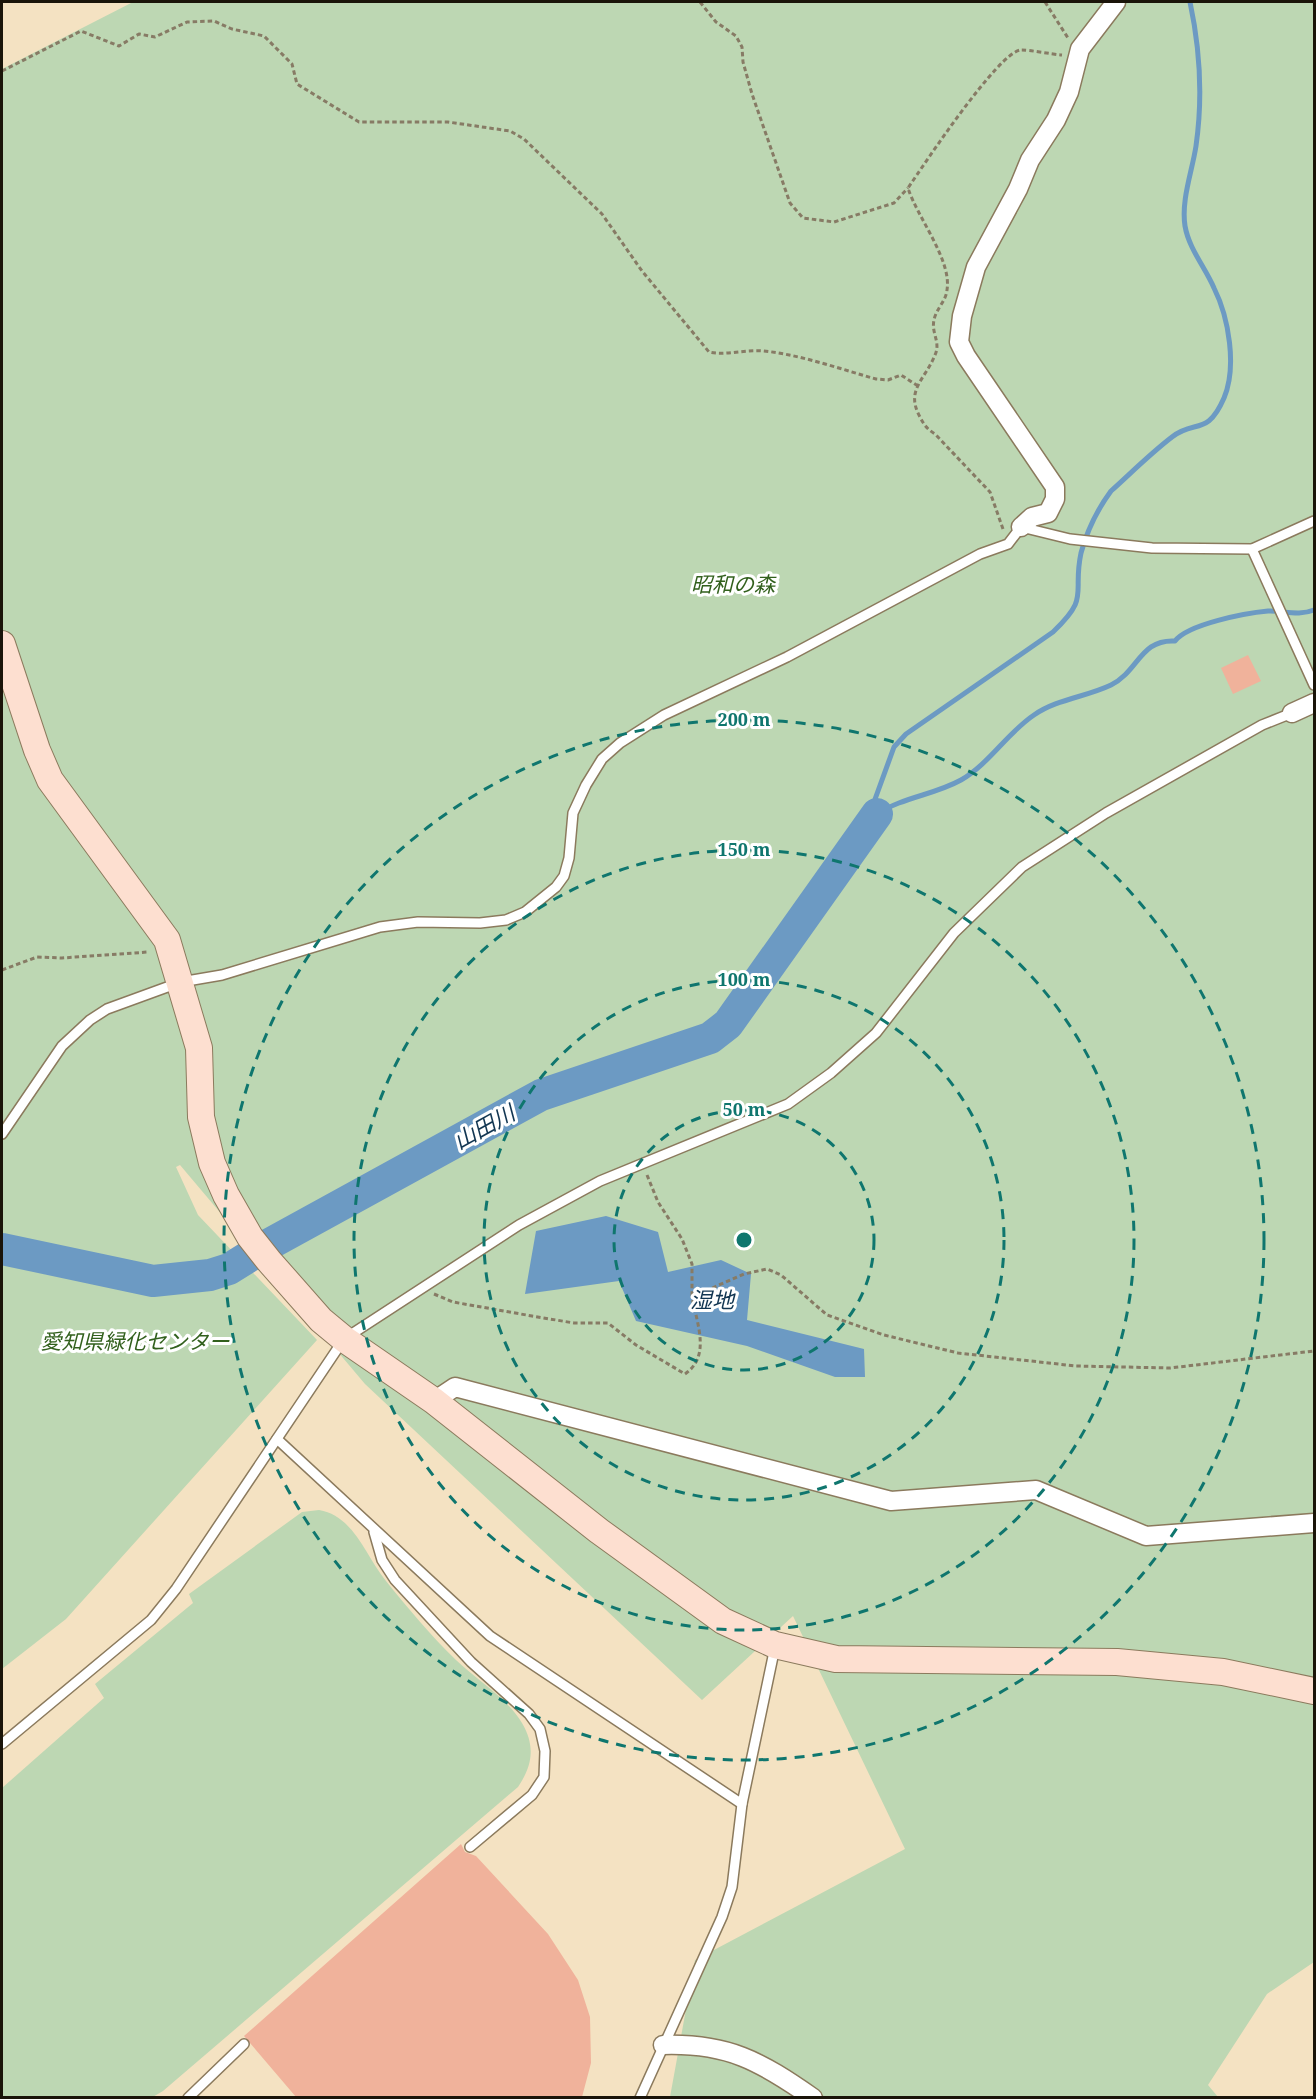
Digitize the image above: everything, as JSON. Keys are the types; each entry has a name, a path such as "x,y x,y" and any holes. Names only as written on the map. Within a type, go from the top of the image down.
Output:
{"street":[{"path":"1021,526 1032,517 1048,513 1054,499 1055,487 978,376 959,342 962,316 976,267 1018,189 1030,160 1056,120 1069,92 1080,49 1116,2"},
{"path":"2,644 37,750 50,780 166,940 181,982 199,1048 201,1117 212,1162 226,1196 250,1237 269,1261 321,1320 344,1339 434,1401 599,1531 723,1622 775,1645 836,1659 1118,1662 1223,1672 1314,1690"},
{"path":"1292,713 1314,704"},
{"path":"434,1401 455,1387 891,1501 1036,1490 1146,1536 1314,1523"},
{"path":"663,2045 705,2045 724,2049 743,2056 813,2097"}],"lane":[{"path":"2,1134 62,1046 90,1020 107,1010 181,982 222,975 380,927 418,922 480,923 506,920 525,912 556,887 564,876 569,858 573,813 602,759 620,743 664,715 787,657 980,554 1008,544 1021,526 1070,539 1152,548 1252,549 1314,521"},
{"path":"1252,549 1286,624 1311,668 1314,685"},
{"path":"2,1744 151,1620 176,1589 344,1339 519,1225 600,1181 694,1144 796,1098 831,1073 876,1033 954,933 1022,867 1106,813 1262,725 1292,713"},
{"path":"277,1439 490,1636 742,1804"},
{"path":"373,1530 382,1560 395,1580 471,1662 529,1714 540,1729 545,1751 544,1777 532,1795 470,1847"},
{"path":"640,2097 722,1917 732,1887 742,1804 775,1645"},
{"path":"188,2097 244,2044"}],"path":[{"path":"700,2 716,22 736,36 742,47 752,94 790,203 803,218 834,222 894,203 908,188"},
{"path":"2,71 81,31 119,46 139,34 155,37 187,22 214,21 232,30 264,36 292,64 297,84 359,122 448,122 510,131 535,147 602,214 642,271 709,352 717,354 747,350 787,354 876,379 888,380 901,375 918,386"},
{"path":"2,970 37,957 72,958 156,951"},
{"path":"421,1288 453,1302 574,1323 608,1323 636,1345 685,1374 695,1367 702,1352 692,1297 692,1264 682,1239 658,1202 642,1163"},
{"path":"692,1297 744,1274 767,1269 782,1275 827,1315 884,1335 958,1353 1076,1366 1170,1368 1314,1351"}],"green space":[{"name":"昭和の森","path":"133,2 1314,2 1314,1962 1267,1994 1208,2085 1218,2097 670,2097 695,1960 905,1849 793,1616 702,1700 365,1384 180,1165 176,1167 198,1215 317,1340 66,1619 2,1669 2,69"},
{"path":"319,1510 331,1514 350,1528 386,1581 428,1631 456,1660 500,1697 516,1714 526,1732 531,1748 529,1764 523,1779 518,1787 163,2091 151,2098 2,2097 2,1788 104,1698 95,1684 193,1603 189,1594 302,1512"}],"water":[{"name":"湿地","path":"606,1216 658,1232 668,1272 721,1260 751,1274 747,1320 864,1349 865,1377 835,1377 747,1346 636,1321 619,1281 525,1294 536,1231"}],"building":[{"path":"1248,655 1261,681 1233,694 1221,668"},
{"path":"461,1844 465,1852 476,1856 548,1934 578,1980 590,2017 591,2063 582,2097 296,2097 244,2036"}],"waterway":[{"path":"1190,2 1196,37 1200,91 1196,146 1184,216 1190,242 1224,313 1231,357 1228,386 1224,398 1218,410 1206,423 1172,437 1111,491 1086,537 1079,567 1078,595 1065,620 1053,632 906,734 894,747 874,802 877,814 887,808 961,780 980,766 1015,730 1034,715 1052,705 1111,685 1128,672 1154,645 1175,641 1192,629 1232,617 1268,611 1297,613 1314,610"},
{"name":"山田川","path":"2,1249 153,1281 210,1275 229,1269 264,1247 541,1095 710,1038 728,1024 877,814"}],"park label":[{"name":"愛知県緑化センター","path":"135,1342"}]}
